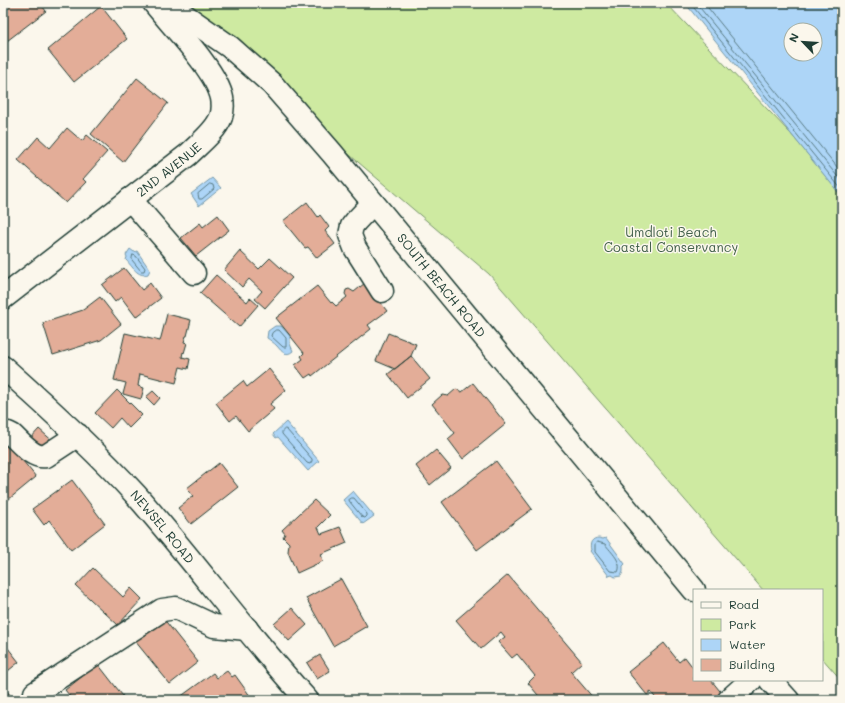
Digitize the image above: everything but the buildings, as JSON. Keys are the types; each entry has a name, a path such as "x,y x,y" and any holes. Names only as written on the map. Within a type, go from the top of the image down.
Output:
{"street":[{"name":"2ND AVENUE","path":"3,298 194,149 217,124 222,113 222,97 217,85 200,58 154,3"},
{"name":"SOUTH BEACH ROAD","path":"167,3 230,47 272,84 373,203 693,589"},
{"path":"130,199 194,273"},
{"path":"373,203 352,226 350,235 359,255 382,291"},
{"name":"NEWSEL ROAD","path":"3,367 78,435 135,495 248,629 298,696"},
{"path":"3,433 12,435 34,454 42,457 46,456 78,435"},
{"path":"35,693 162,610 176,608 214,626 248,629"},
{"path":"729,700 750,681"}],"green space":[{"name":"Umdloti Beach Coastal Conservancy","path":"172,3 666,3 791,134 842,196 842,681 823,659 823,589 762,589 489,274"}],"water":[{"path":"685,3 842,3 842,197"},
{"path":"212,178 221,188 199,206 191,194"},
{"path":"130,249 134,252 137,251 150,270 148,274 144,275 138,273 126,260 126,255"},
{"path":"275,326 281,326 290,336 290,344 293,351 291,353 284,353 267,338 268,331"},
{"path":"286,422 319,461 308,471 278,437 276,438 273,434"},
{"path":"353,491 374,516 363,524 343,500"},
{"path":"599,538 606,538 625,564 623,566 621,576 609,576 590,551 592,541"}]}
